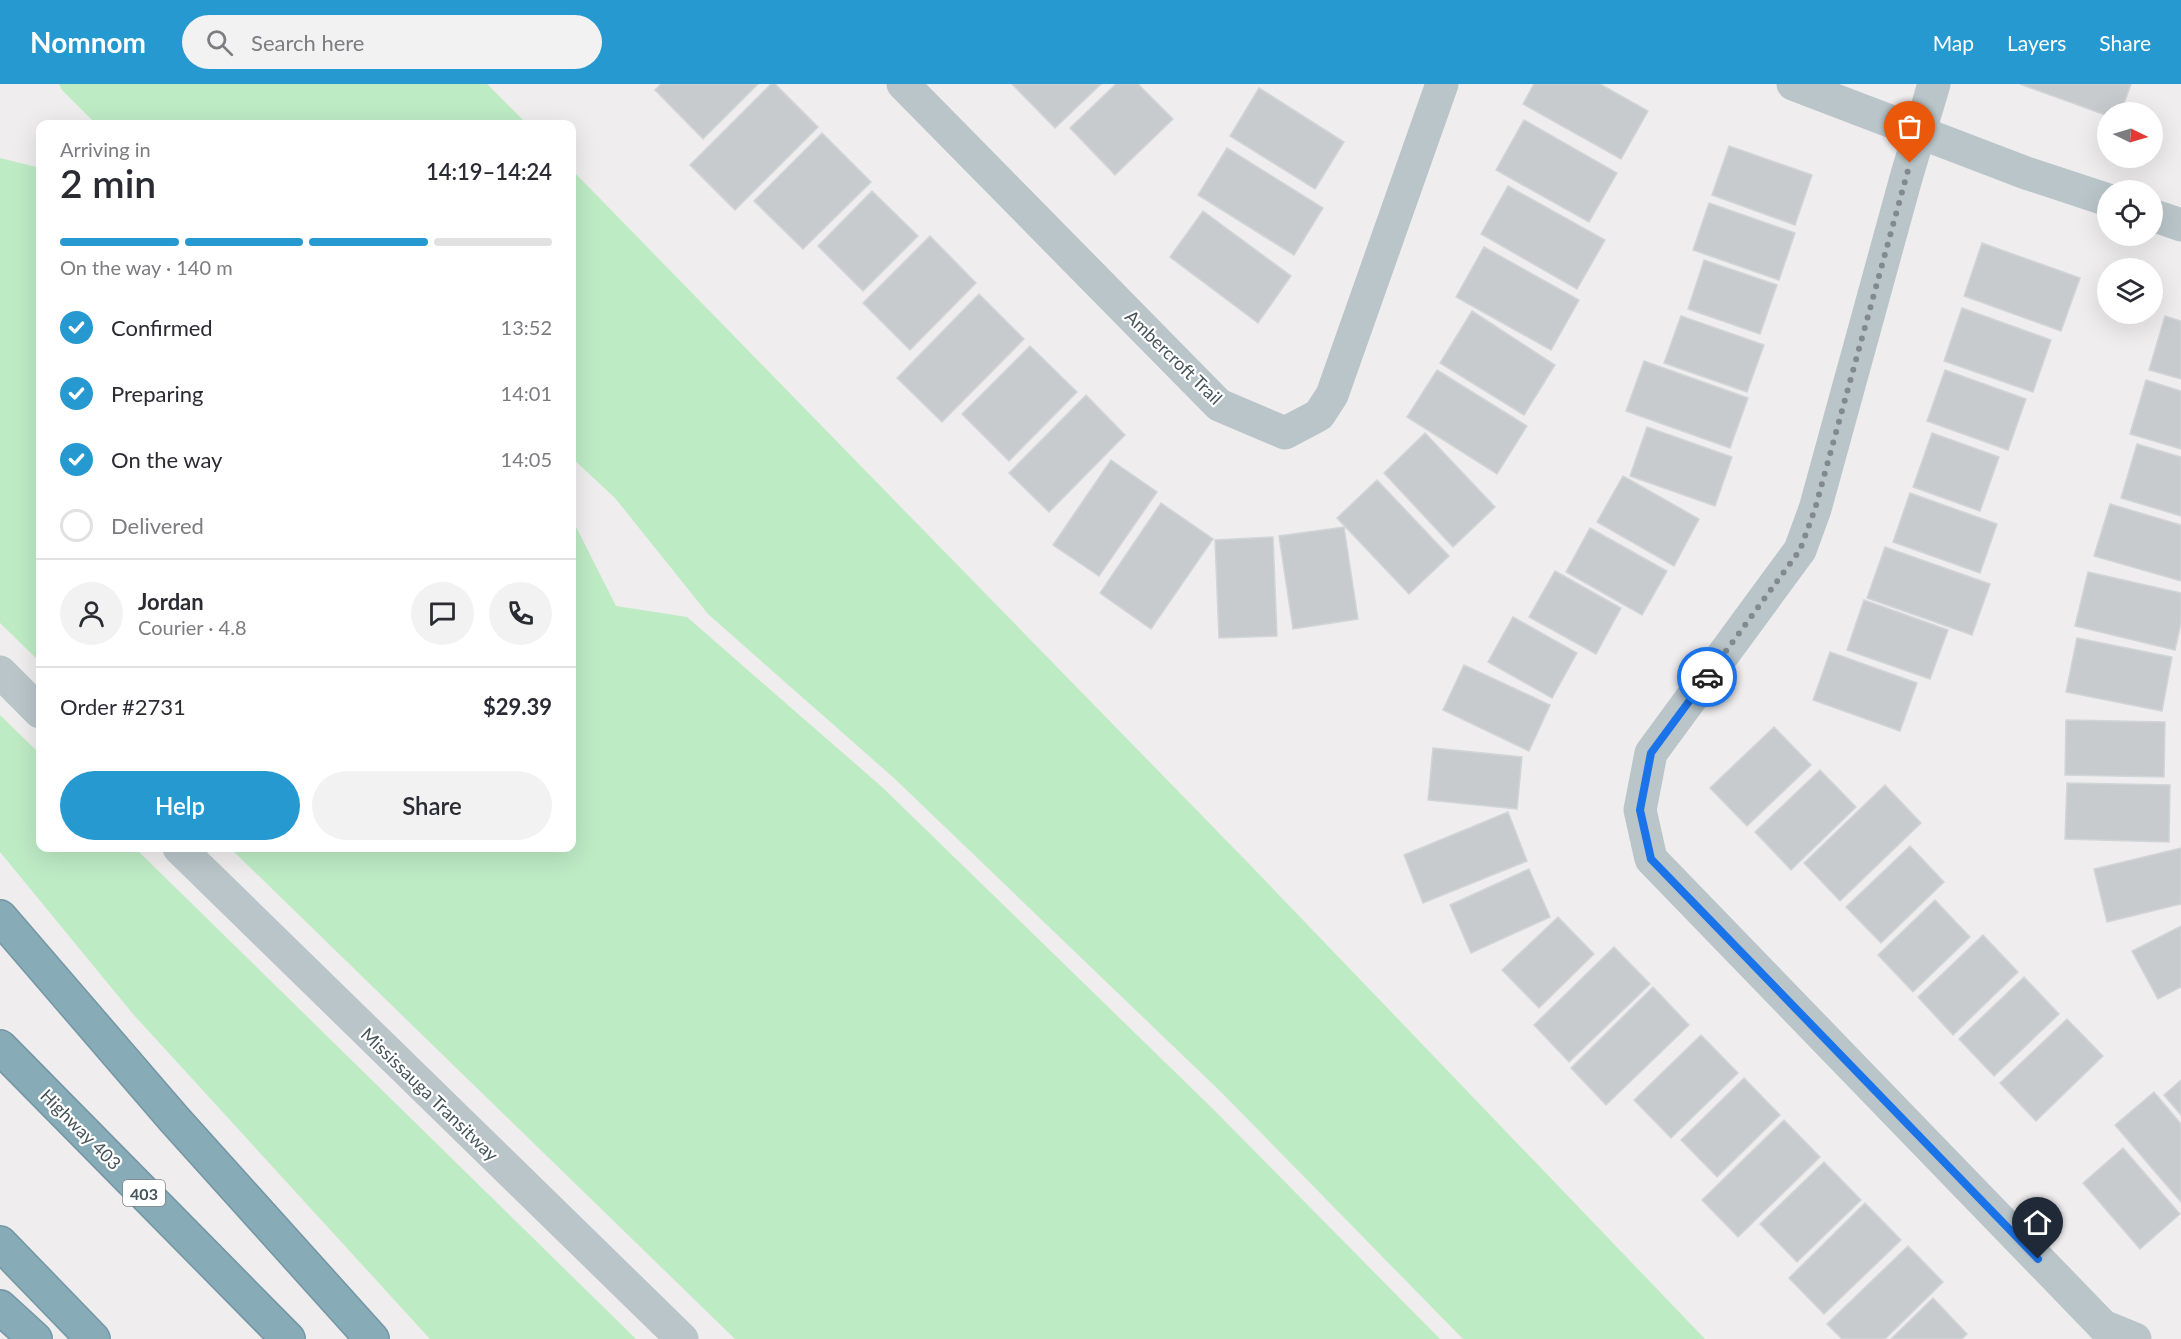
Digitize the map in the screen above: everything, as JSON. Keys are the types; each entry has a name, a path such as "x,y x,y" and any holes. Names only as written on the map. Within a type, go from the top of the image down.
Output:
{"highway":[{"path":"0,917 174,1119 372,1339"},
{"name":"Highway 403","path":"0,1047 288,1339"},
{"path":"0,1243 93,1339"},
{"path":"0,1306 35,1339"}],"street":[{"name":"Ambercroft Trail","path":"903,84 1219,405 1285,433 1319,415 1332,395 1442,84"},
{"path":"1793,84 2026,173 2097,196"},
{"path":"1934,84 1815,509 1800,550 1651,753 1640,810 1651,859 2103,1326 2135,1339"},
{"path":"2163,219 2181,225"},
{"path":"0,672 36,708"},
{"name":"Mississauga Transitway","path":"183,852 682,1339"}],"green space":[{"path":"59,84 487,84 523,120 92,120 62,90"},
{"path":"0,158 36,167 36,658 0,623"},
{"path":"576,174 1255,870 1705,1339 1463,1339 1222,1093 895,779 708,614 615,498 576,462"},
{"path":"576,527 616,606 687,617 882,787 1212,1108 1440,1339 735,1339 234,852 576,852"},
{"path":"0,715 36,750 36,852 139,852 636,1339 430,1339 133,1014 0,852"}],"building":[{"path":"661,84 758,84 703,139 655,90"},
{"path":"771,84 775,84 818,127 735,210 690,165"},
{"path":"1012,84 1101,84 1055,128"},
{"path":"1116,84 1138,84 1173,119 1115,175 1070,128"},
{"path":"1534,84 1600,84 1648,111 1621,159 1523,104"},
{"path":"2020,84 2131,84 2125,102 2097,102 2097,112"},
{"path":"1259,88 1344,142 1315,189 1230,136"},
{"path":"1524,120 1617,173 1589,222 1496,170"},
{"path":"822,133 871,182 803,249 754,201"},
{"path":"1729,146 1812,175 1795,225 1712,195"},
{"path":"1227,148 1323,208 1294,255 1198,195"},
{"path":"1508,186 1605,240 1577,289 1481,234"},
{"path":"872,191 918,236 863,291 818,246"},
{"path":"1709,203 1795,233 1779,280 1693,250"},
{"path":"1203,211 1291,276 1258,323 1170,257"},
{"path":"930,236 976,283 910,350 863,303"},
{"path":"1982,243 2080,278 2061,331 1964,296"},
{"path":"1484,247 1579,300 1551,350 1456,297"},
{"path":"1704,260 1777,285 1760,334 1688,309"},
{"path":"979,294 1024,339 942,422 897,378"},
{"path":"1962,308 2051,340 2033,392 1944,361"},
{"path":"1472,311 1555,365 1524,415 1440,363"},
{"path":"1681,316 1764,345 1747,392 1664,363"},
{"path":"2165,316 2181,321 2181,379 2149,370"},
{"path":"1030,346 1077,392 1009,461 962,414"},
{"path":"1644,361 1748,398 1730,448 1626,411"},
{"path":"1437,370 1527,426 1497,474 1407,417"},
{"path":"1945,370 2026,399 2008,450 1927,421"},
{"path":"2146,380 2181,391 2181,449 2130,434"},
{"path":"1086,395 1125,435 1049,512 1009,473"},
{"path":"1647,427 1732,457 1715,506 1630,476"},
{"path":"1425,433 1495,507 1453,547 1384,473"},
{"path":"1932,433 1999,457 1980,511 1913,487"},
{"path":"2137,444 2181,457 2181,516 2121,498"},
{"path":"1111,460 1157,492 1099,576 1053,545"},
{"path":"1623,476 1699,519 1674,566 1597,522"},
{"path":"1377,480 1449,556 1409,594 1337,518"},
{"path":"1910,493 1997,524 1980,573 1893,542"},
{"path":"1161,503 1213,539 1151,629 1100,593"},
{"path":"2110,504 2181,525 2181,581 2094,556"},
{"path":"1344,527 1358,619 1293,629 1279,536"},
{"path":"1590,528 1667,571 1642,615 1566,572"},
{"path":"1273,537 1277,636 1219,638 1215,540"},
{"path":"1885,547 1990,584 1972,635 1867,598"},
{"path":"1555,571 1621,608 1596,654 1529,617"},
{"path":"2088,572 2181,593 2181,623 2175,650 2075,626"},
{"path":"1864,600 1948,630 1930,679 1847,650"},
{"path":"1513,617 1577,653 1552,698 1488,662"},
{"path":"2077,638 2172,657 2162,711 2066,692"},
{"path":"1830,652 1917,683 1900,731 1813,700"},
{"path":"1464,665 1550,705 1529,751 1443,710"},
{"path":"2066,720 2165,722 2164,777 2065,775"},
{"path":"1774,727 1811,765 1747,826 1710,788"},
{"path":"1433,748 1522,757 1517,809 1428,800"},
{"path":"1820,770 1856,807 1791,870 1755,832"},
{"path":"2067,783 2170,785 2169,842 2065,839"},
{"path":"1885,785 1921,823 1840,901 1804,863"},
{"path":"1508,812 1527,861 1423,903 1404,855"},
{"path":"1910,846 1944,882 1881,943 1846,907"},
{"path":"2181,848 2181,904 2107,922 2094,869"},
{"path":"1529,869 1550,917 1471,953 1450,905"},
{"path":"1935,900 1970,937 1913,992 1878,955"},
{"path":"1558,917 1594,954 1539,1008 1502,970"},
{"path":"2181,926 2181,987 2158,999 2132,951"},
{"path":"1983,935 2018,972 1953,1035 1918,997"},
{"path":"1614,947 1650,984 1569,1062 1534,1025"},
{"path":"2024,977 2059,1014 1994,1076 1959,1039"},
{"path":"1653,987 1689,1025 1606,1105 1571,1068"},
{"path":"2067,1019 2103,1056 2036,1121 2000,1083"},
{"path":"1701,1035 1738,1073 1671,1138 1634,1100"},
{"path":"1744,1078 1780,1115 1717,1177 1681,1140"},
{"path":"2181,1080 2181,1115 2164,1095"},
{"path":"2154,1092 2181,1124 2181,1202 2115,1125"},
{"path":"1784,1120 1820,1157 1738,1237 1702,1200"},
{"path":"2123,1148 2180,1214 2140,1249 2083,1183"},
{"path":"1824,1162 1861,1200 1797,1262 1760,1224"},
{"path":"1865,1203 1901,1240 1824,1314 1789,1278"},
{"path":"1908,1246 1943,1282 1885,1339 1842,1339 1827,1324"},
{"path":"1933,1298 1967,1334 1962,1339 1891,1339"}],"way so far":[{"path":"1707,677 1800,550 1815,509 1910,163"}],"route":[{"path":"1707,677 1651,753 1640,810 1651,859 2038,1259"}]}
